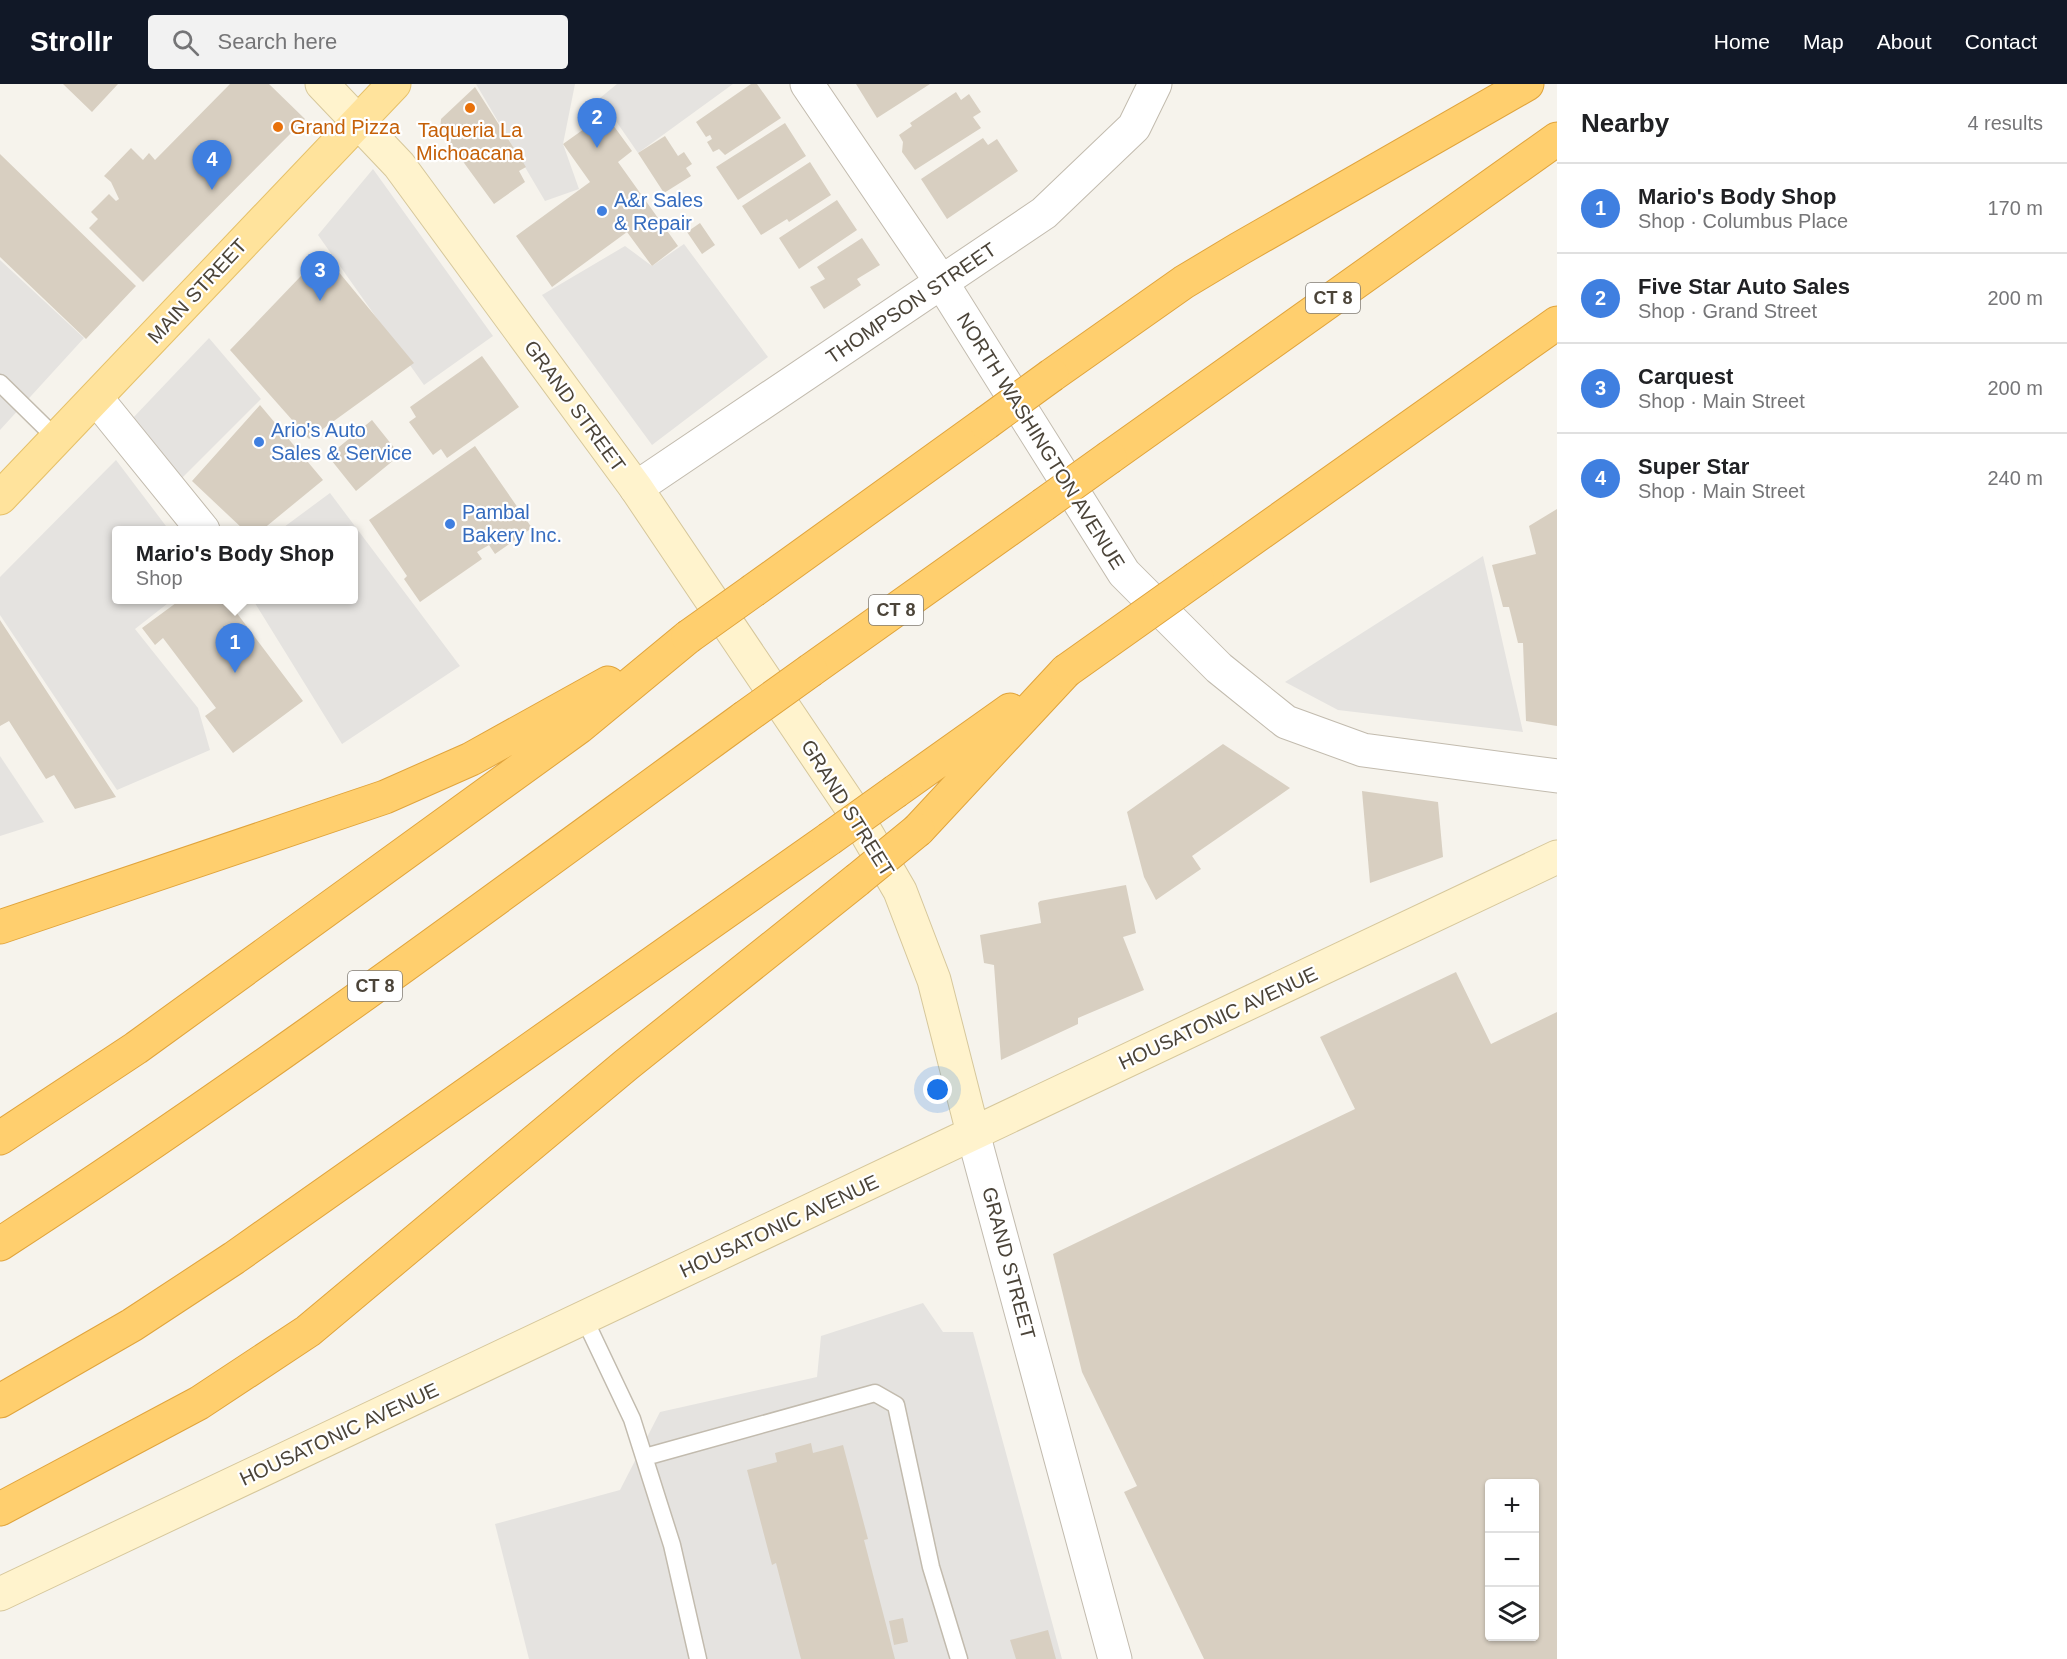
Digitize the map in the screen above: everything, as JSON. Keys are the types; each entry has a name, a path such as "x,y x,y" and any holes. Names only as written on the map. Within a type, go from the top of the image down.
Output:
{"highway":[{"path":"0,1138 146,1041 579,727 688,638 1184,282 1527,84"},
{"name":"CT 8","path":"0,1244 243,1082 744,718 1557,139"},
{"path":"0,1401 132,1325 234,1258 1557,323"},
{"path":"0,927 343,813 427,779 513,738 688,638"},
{"path":"0,1509 199,1403 308,1331 626,1065 918,830 1066,670"}],"main road":[{"name":"GRAND STREET","path":"322,84 399,165 636,488 846,800 900,891 934,980 974,1133"},
{"name":"MAIN STREET","path":"0,498 357,120 394,84"},
{"name":"HOUSATONIC AVENUE","path":"0,1594 1557,857"}],"street":[{"name":"NORTH WASHINGTON AVENUE","path":"807,84 942,282 1124,573 1219,668 1286,722 1363,750 1557,776"},
{"name":"THOMPSON STREET","path":"636,488 1044,213 1134,127 1155,84"},
{"path":"96,398 199,526"},
{"name":"GRAND STREET","path":"974,1133 1115,1659"}],"lane":[{"path":"0,383 57,439"},
{"path":"584,1318 632,1419 645,1457 672,1545 698,1659"},
{"path":"645,1457 875,1393 896,1405 931,1567 959,1659"}],"shaded area":[{"path":"476,84 575,84 563,144 579,189 545,201"},
{"path":"617,84 733,84 638,153 600,98"},
{"path":"373,169 493,336 424,385 318,235"},
{"path":"684,244 768,357 652,445 542,295 625,246 652,266"},
{"path":"0,260 84,338 0,430"},
{"path":"209,338 261,399 176,484 131,420"},
{"path":"116,460 166,526 112,526 112,604 167,604 135,629 198,708 210,750 117,790 0,615 0,577"},
{"path":"330,493 355,526 285,526"},
{"path":"358,530 460,666 342,744 255,604 358,604"},
{"path":"1483,556 1523,732 1338,710 1285,682"},
{"path":"0,756 44,822 0,836"},
{"path":"923,1303 943,1332 973,1332 1062,1659 529,1659 495,1524 620,1490 660,1412 817,1377 821,1336"}],"building":[{"path":"63,84 118,84 92,112"},
{"path":"230,84 269,84 305,119 143,282 89,228 98,219 91,212 109,194 116,201 119,199 111,182 104,176 131,148 143,160 149,153 155,160"},
{"path":"751,84 757,84 781,118 725,155 719,149 713,152 707,142 712,139 710,135 706,137 696,122"},
{"path":"856,84 930,84 877,118"},
{"path":"475,87 526,167 519,171 525,182 494,204 440,130 441,119"},
{"path":"956,92 961,100 969,94 981,112 973,117 981,128 915,170 902,152 903,142 899,135 912,126 910,123"},
{"name":"A&r Sales & Repair","path":"605,114 632,151 618,162 678,246 652,266 627,232 552,287 516,236 590,182 563,144"},
{"path":"785,123 806,156 738,200 716,167"},
{"path":"665,136 678,156 684,152 692,164 686,168 691,176 664,193 638,153"},
{"path":"983,138 988,145 997,139 1018,171 947,219 921,179"},
{"path":"0,154 136,286 86,339 0,257"},
{"path":"810,162 831,195 789,222 787,219 761,235 742,206"},
{"path":"837,200 857,230 799,269 779,238"},
{"path":"700,223 715,245 702,254 687,232"},
{"path":"862,238 880,265 857,279 861,285 824,309 810,287 825,279 817,267"},
{"path":"323,253 414,363 309,439 230,350"},
{"path":"482,356 519,407 447,458 441,449 433,455 409,422 416,417 410,407"},
{"name":"Ario's Auto Sales & Service","path":"260,405 323,480 267,526 240,526 192,481"},
{"path":"372,420 400,455 356,491 328,456"},
{"name":"Pambal Bakery Inc.","path":"475,446 532,528 495,554 489,545 477,552 482,559 420,602 404,579 407,576 369,520"},
{"path":"1557,509 1557,726 1526,721 1523,643 1518,643 1509,607 1503,607 1492,565 1536,554 1529,526"},
{"path":"175,604 230,604 303,701 233,753 205,716 216,708 163,638 155,645 142,628"},
{"path":"0,620 116,797 75,809 54,775 46,779 9,721 0,726"},
{"path":"1223,744 1290,788 1192,856 1201,869 1156,900 1144,877 1127,812"},
{"path":"1362,791 1438,802 1443,857 1370,883"},
{"path":"1126,885 1136,933 1123,937 1144,990 1078,1018 1078,1024 1001,1060 994,965 984,963 980,935 1041,923 1038,903 1040,901"},
{"path":"1456,972 1491,1044 1557,1012 1557,1659 1204,1659 1124,1492 1137,1486 1082,1372 1053,1254 1355,1109 1320,1037"},
{"path":"811,1443 813,1453 843,1445 868,1539 864,1540 895,1659 801,1659 776,1563 772,1565 747,1470 777,1462 775,1453"},
{"path":"903,1618 908,1642 894,1645 889,1621"},
{"path":"1048,1630 1056,1659 1016,1659 1010,1640"}],"place":[{"name":"Taqueria La Michoacana","path":"470,108"},
{"name":"Grand Pizza","path":"278,127"},
{"name":"Five Star Auto Sales","path":"597,148"},
{"name":"Super Star","path":"212,190"},
{"name":"A&r Sales & Repair","path":"602,211"},
{"name":"Carquest","path":"320,301"},
{"name":"Ario's Auto Sales & Service","path":"259,442"},
{"name":"Pambal Bakery Inc.","path":"450,524"},
{"name":"Mario's Body Shop","path":"235,673"}]}
